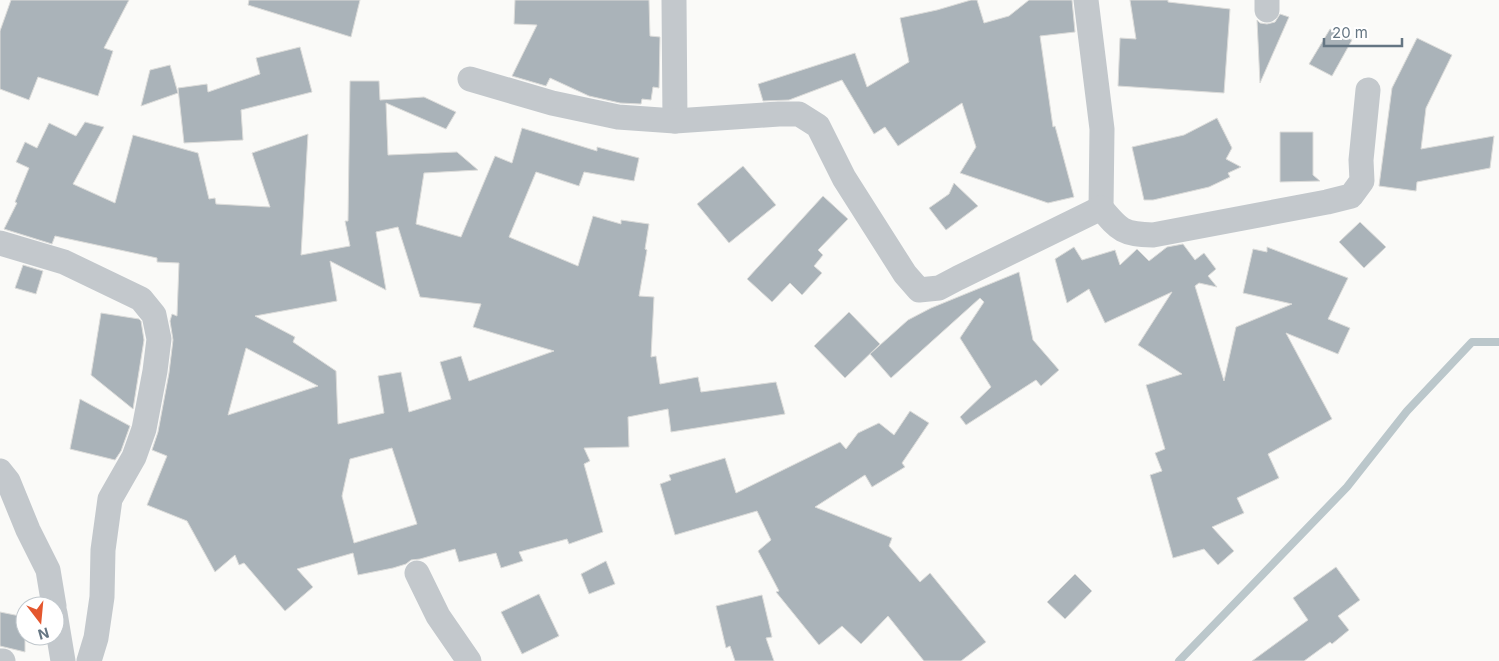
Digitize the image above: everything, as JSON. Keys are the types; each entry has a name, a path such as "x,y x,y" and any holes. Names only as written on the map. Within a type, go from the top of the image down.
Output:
{"street":[{"path":"674,0 675,121"},
{"path":"1086,0 1102,129 1101,208 1115,226 1132,234 1153,235 1351,196 1362,181 1361,160 1368,90"},
{"path":"470,79 552,102 618,117 675,121 798,114 818,126 844,178 900,267 919,290 939,288 1101,208"},
{"path":"0,243 64,262 141,299 154,315 159,339 155,371 144,429 134,457 110,499 103,550 102,597 96,638 89,661"},
{"path":"0,471 8,481 48,570 52,596"},
{"path":"417,573 438,616 469,661"},
{"path":"60,646 62,661"}],"building":[{"path":"11,0 129,0 104,48 113,51 98,96 38,77 29,100 0,89 0,31"},
{"path":"249,0 360,0 351,37 248,5"},
{"path":"515,0 649,0 650,36 660,37 659,88 653,87 651,100 642,99 641,104 620,103 589,96 550,78 546,86 512,76 537,25 514,24"},
{"path":"977,0 984,23 1009,16 1029,0 1072,0 1075,32 1040,36 1053,127 1055,126 1074,197 1048,203 960,173 976,147 962,103 898,146 885,127 874,134 842,80 789,100 763,101 758,84 855,53 867,87 909,62 900,18"},
{"path":"1130,0 1168,0 1168,2 1230,9 1224,93 1118,86 1120,38 1136,39"},
{"path":"1280,14 1289,17 1260,83 1257,20 1260,23 1267,24 1275,22"},
{"path":"1330,29 1352,40 1332,76 1309,64"},
{"path":"1417,38 1452,55 1426,108 1421,149 1494,136 1490,168 1417,182 1416,191 1379,186 1392,88"},
{"path":"300,47 312,92 241,110 243,140 184,143 178,88 207,84 208,92 260,74 256,58"},
{"path":"170,65 178,93 141,106 150,70"},
{"path":"350,81 379,81 380,100 424,97 456,112 446,129 386,103 388,155 457,152 478,170 424,173 416,224 461,237 495,156 512,163 522,128 597,151 597,147 639,158 634,181 584,172 579,186 536,172 509,237 578,266 593,216 621,224 621,220 649,224 645,249 647,250 639,296 654,297 651,357 656,356 660,384 698,377 701,392 776,382 785,414 671,432 668,409 628,417 629,447 584,448 590,461 584,464 603,532 569,544 567,539 519,552 523,561 501,568 496,553 459,562 455,549 411,560 406,564 393,568 358,575 353,553 297,569 313,587 285,611 244,563 239,565 235,555 215,572 187,521 147,505 167,456 152,450 158,432 169,373 173,340 170,321 172,314 177,316 179,263 157,262 157,258 55,236 52,244 4,229 17,203 15,202 29,168 16,162 25,142 37,148 49,123 76,136 85,122 104,127 73,184 115,203 133,135 198,153 209,199 215,198 216,204 270,207 252,153 308,134 301,255 350,246 345,221 348,221","holes":["398,227 420,297 481,304 473,327 554,351 469,381 461,356 440,362 451,399 409,412 401,372 378,376 384,413 338,424 336,371 293,342 295,337 255,316 337,301 330,261 386,290 376,232","246,348 318,386 228,415","392,448 417,524 354,543 342,496 350,459"]},
{"path":"1217,118 1232,148 1226,159 1241,167 1228,173 1230,177 1209,187 1153,200 1144,200 1132,147 1184,135"},
{"path":"1280,132 1313,132 1313,175 1320,181 1280,182"},
{"path":"743,166 776,205 729,243 697,204"},
{"path":"954,183 978,206 946,230 929,208 949,194"},
{"path":"823,196 848,219 818,250 823,255 814,266 822,273 802,295 790,283 772,302 747,279"},
{"path":"1360,222 1386,247 1364,268 1339,242"},
{"path":"1183,244 1195,260 1204,253 1216,269 1208,276 1217,287 1199,283 1195,286 1224,381 1236,327 1292,304 1243,293 1253,249 1267,252 1267,247 1348,278 1328,319 1350,328 1338,354 1286,333 1332,419 1268,454 1279,478 1237,498 1244,513 1212,527 1234,551 1218,565 1204,549 1173,558 1150,475 1162,471 1155,453 1165,449 1146,385 1182,374 1138,345 1172,292 1105,323 1089,289 1067,303 1055,259 1074,247 1082,260 1115,250 1120,265 1137,249 1149,261 1167,247"},
{"path":"23,265 43,271 36,294 15,288"},
{"path":"1019,272 1033,340 1059,370 1041,386 1036,380 966,425 960,417 991,387 960,338 984,302 980,298 891,378 870,354 908,320 931,308"},
{"path":"849,312 880,344 845,378 814,346"},
{"path":"101,313 139,319 141,321 144,340 133,409 91,375"},
{"path":"80,399 130,426 121,451 115,460 70,449"},
{"path":"910,411 929,423 902,463 905,467 872,487 865,475 815,507 892,538 889,546 920,582 930,573 986,642 961,661 924,661 888,616 861,644 842,626 819,645 776,592 779,591 758,551 771,540 757,511 675,535 660,484 671,480 669,475 725,458 736,493 840,442 846,449 858,433 879,423 894,435"},
{"path":"606,561 615,584 589,594 581,574"},
{"path":"1336,567 1360,600 1338,616 1349,630 1332,644 1330,642 1304,661 1252,661 1308,620 1293,598"},
{"path":"1075,574 1092,591 1065,619 1047,602"},
{"path":"539,594 559,636 522,654 501,612"},
{"path":"762,595 772,637 766,638 774,661 735,661 730,646 726,648 716,606"},
{"path":"0,612 15,615 15,646 25,646 25,652 0,646"}],"waterway":[{"path":"1179,661 1347,487 1407,411 1472,342 1499,342"}]}
